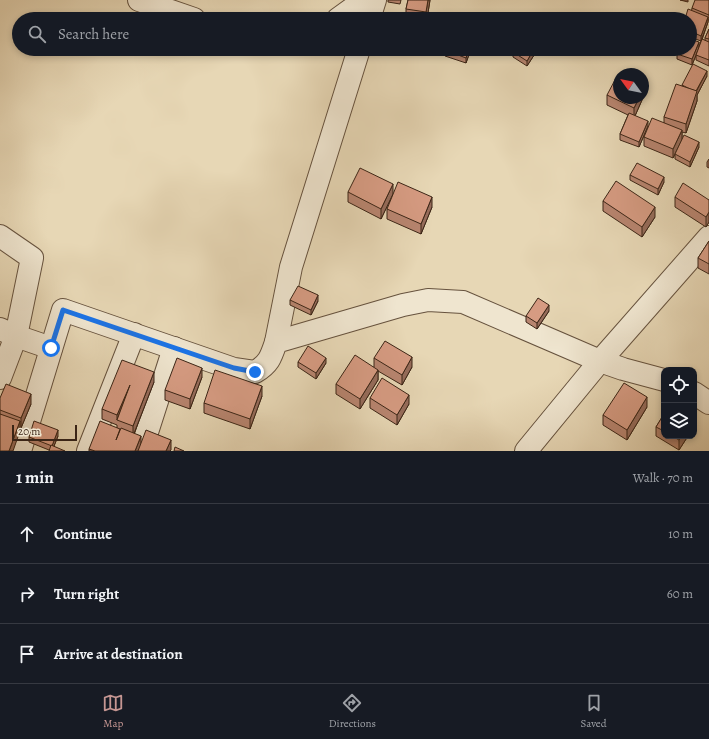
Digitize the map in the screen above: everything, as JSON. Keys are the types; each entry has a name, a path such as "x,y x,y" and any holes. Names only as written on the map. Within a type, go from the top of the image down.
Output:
{"street":[{"path":"139,0 174,12"},
{"path":"348,12 364,0"},
{"path":"371,12 375,0"},
{"path":"20,451 63,310 234,368 255,372 265,366 272,354 276,342 291,267 357,56"},
{"path":"0,236 32,258 8,332 0,378"},
{"path":"526,451 600,361 709,237"},
{"path":"276,342 403,305 428,300 463,302 600,361 661,379"},
{"path":"8,332 51,348"},
{"path":"88,451 134,334"},
{"path":"140,451 174,348"},
{"path":"697,395 709,403"}],"building":[{"path":"408,0 428,0 426,12 406,9"},
{"path":"695,0 709,0 709,15 692,8"},
{"path":"688,9 696,12 687,12"},
{"path":"697,13 708,17 701,36 697,34"},
{"path":"709,29 709,39 705,38"},
{"path":"702,39 709,42 709,60 697,55"},
{"path":"519,56 530,56 527,61"},
{"path":"683,56 693,56 692,59"},
{"path":"693,64 707,71 696,91 682,85"},
{"path":"613,84 613,98 607,95"},
{"path":"676,84 697,91 686,124 664,117"},
{"path":"626,104 636,104 634,108"},
{"path":"629,113 648,121 639,142 620,134"},
{"path":"652,118 682,130 673,149 644,137"},
{"path":"684,135 699,142 690,162 675,154"},
{"path":"637,163 664,177 658,189 630,175"},
{"path":"360,168 393,184 381,209 348,192"},
{"path":"616,181 655,207 642,227 603,201"},
{"path":"398,182 432,197 421,224 387,209"},
{"path":"683,183 709,200 709,212 706,217 675,197"},
{"path":"709,241 709,264 698,258"},
{"path":"298,286 318,295 311,310 290,300"},
{"path":"538,298 549,305 537,323 526,316"},
{"path":"385,341 412,357 402,375 374,358"},
{"path":"308,346 326,358 316,373 298,362"},
{"path":"355,355 378,370 360,399 336,384"},
{"path":"177,358 202,368 190,399 165,390"},
{"path":"122,360 154,372 133,426 117,420 130,385 117,415 102,409"},
{"path":"215,370 262,386 250,419 204,403"},
{"path":"382,378 409,395 397,415 370,398"},
{"path":"624,383 647,397 627,430 603,415"},
{"path":"6,384 31,394 21,418 0,410 0,398"},
{"path":"0,414 20,421 9,451 0,451"},
{"path":"661,419 661,430 656,427"},
{"path":"34,421 58,430 52,446 29,437"},
{"path":"100,421 120,429 116,440 121,428 141,436 135,451 95,451 89,449"},
{"path":"146,430 171,440 166,451 138,451"},
{"path":"51,445 65,451 49,451"},
{"path":"175,447 184,451 174,451"}],"route":[{"path":"51,348 63,310 234,368 255,372"}]}
